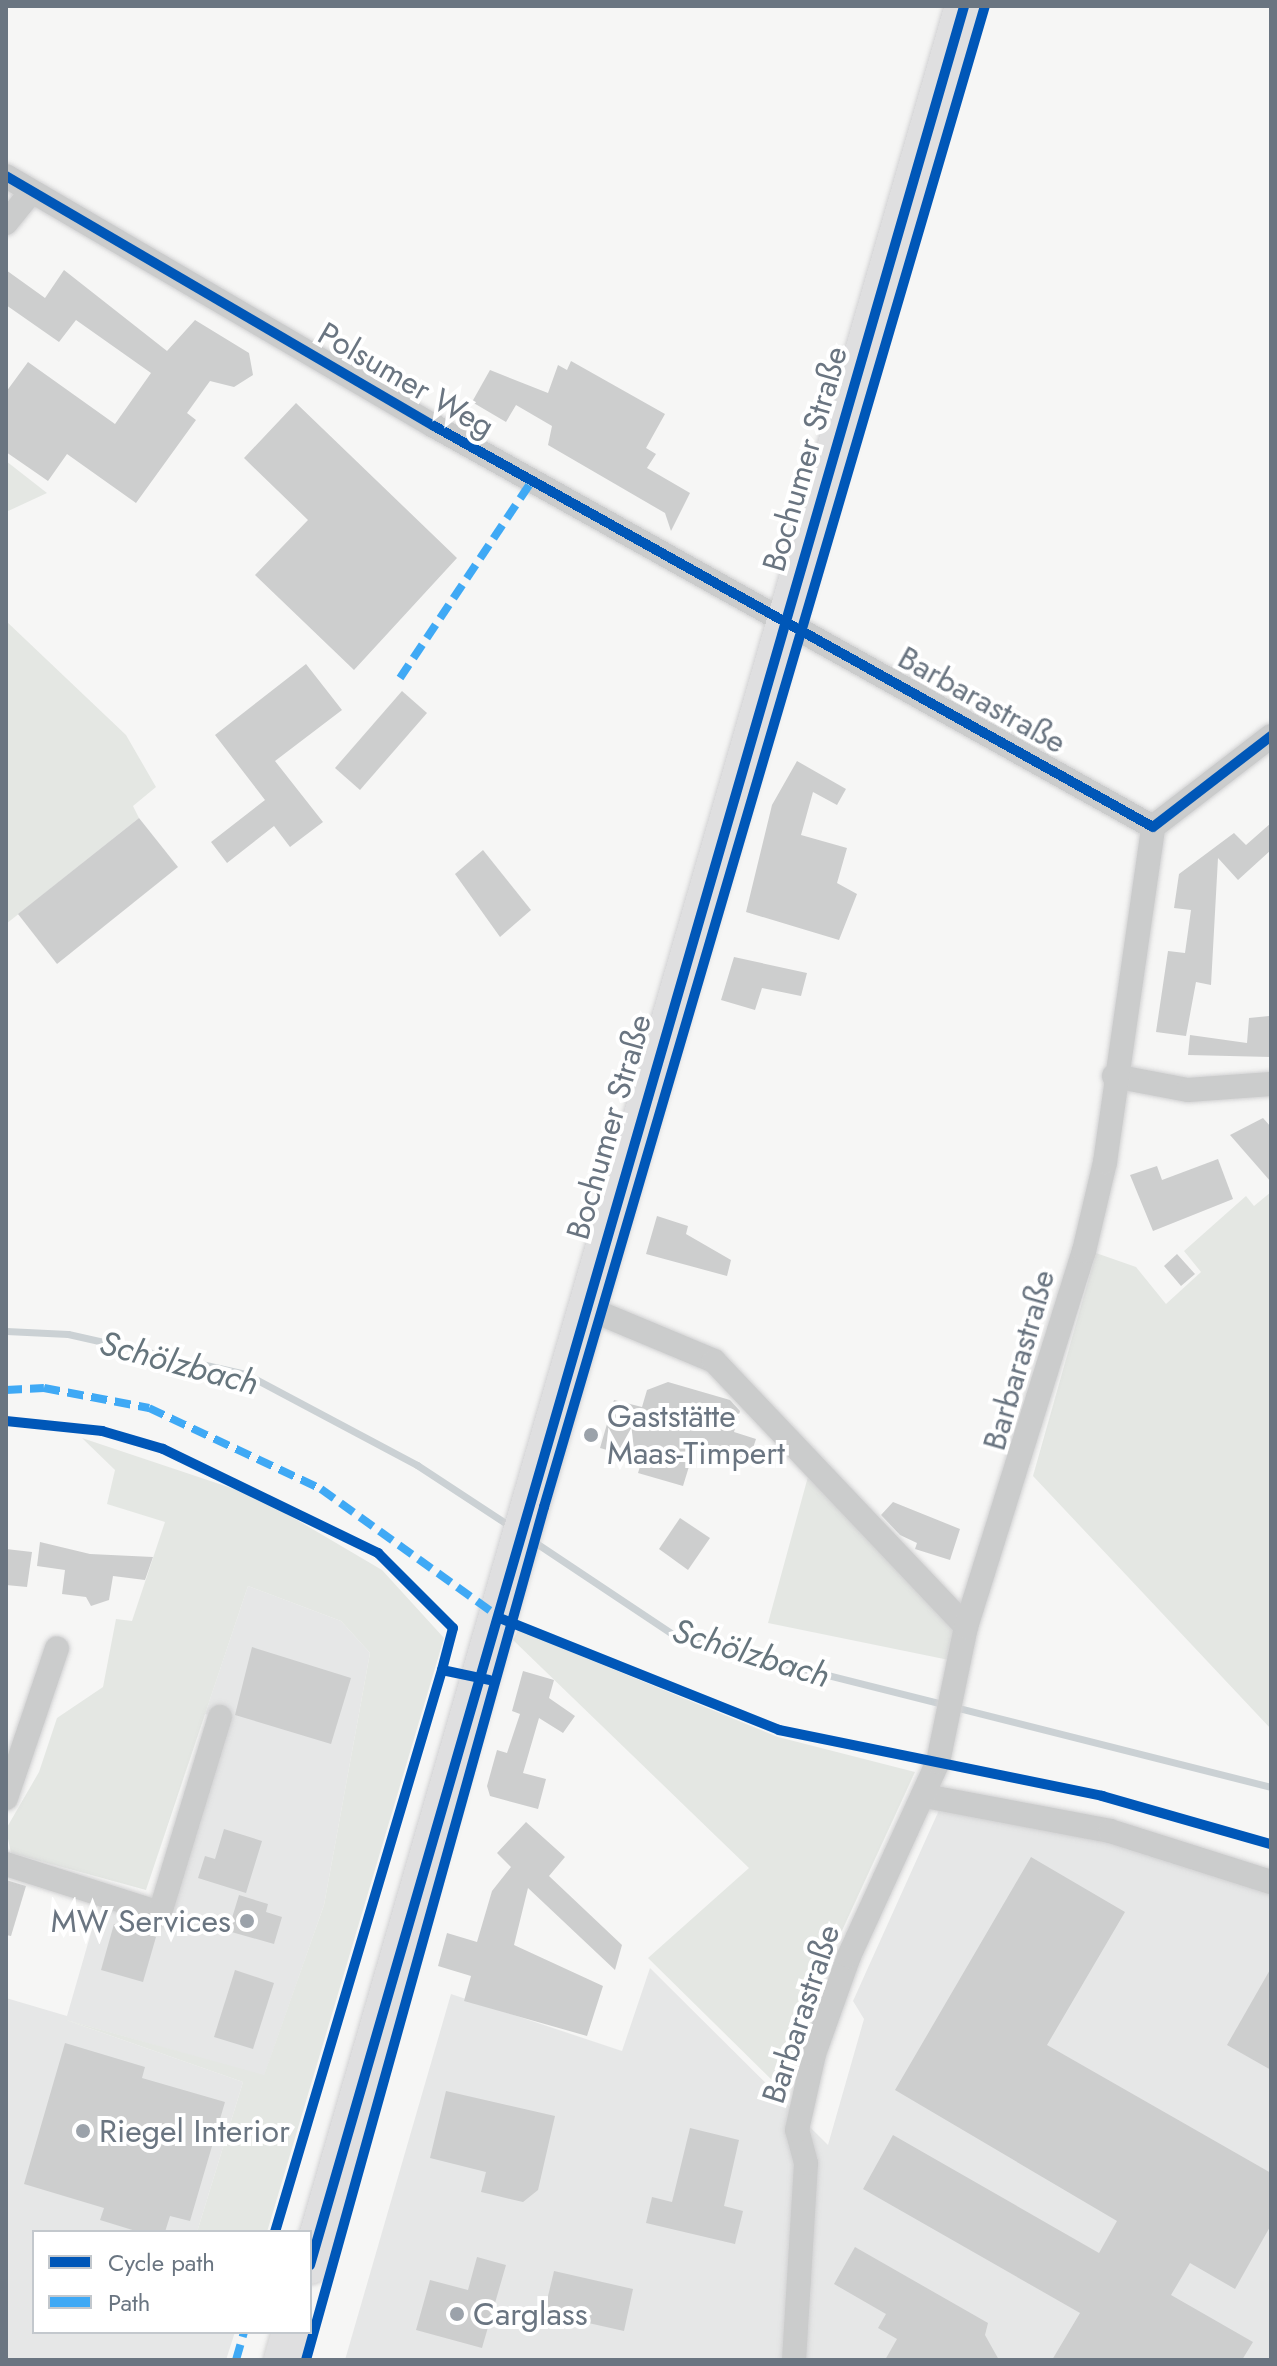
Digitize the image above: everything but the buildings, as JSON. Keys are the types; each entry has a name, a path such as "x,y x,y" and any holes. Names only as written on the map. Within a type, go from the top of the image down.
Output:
{"main road":[{"name":"Bochumer Straße","path":"312,2258 502,1593 964,6"},
{"path":"283,2360 290,2334"}],"street":[{"name":"Polsumer Weg","path":"6,176 29,195 785,621"},
{"path":"6,223 29,195"},
{"name":"Barbarastraße","path":"785,621 1153,827 1084,1251 966,1627 943,1739 925,1796 849,1956 814,2054 797,2130 806,2163 794,2360"},
{"path":"1153,827 1271,736"},
{"path":"1114,1076 1188,1090 1271,1084"},
{"path":"585,1307 714,1361 966,1627"},
{"path":"6,1796 57,1648"},
{"path":"6,1864 160,1913 220,1717"},
{"path":"925,1796 1110,1831 1271,1882"}],"shaded area":[{"path":"6,461 47,493 6,512"},
{"path":"6,621 126,735 156,787 133,806 139,818 6,924"},
{"path":"1271,1192 1271,1729 1033,1476 1096,1253 1136,1267 1166,1304 1201,1272 1184,1251 1246,1196 1254,1206"},
{"path":"82,1438 258,1497 382,1570 444,1638 268,2230 198,2230 243,2082 66,2020 264,2075 324,1905 370,1653 341,1621 248,1586 146,1890 11,1853 6,1829 39,1772 57,1718 103,1687 116,1619 132,1621 165,1522 107,1504 115,1470"},
{"path":"809,1473 955,1627 949,1660 768,1623"},
{"path":"248,1586 341,1621 370,1653 324,1905 264,2076 66,2020 243,2082 198,2230 32,2230 32,2334 234,2334 226,2360 6,2360 6,1998 67,2016 99,1905 165,1924 227,1720 205,1714"},
{"path":"518,1630 778,1737 915,1772 835,1946 792,2081 779,2087 648,1958 749,1868 513,1640"},
{"path":"940,1808 1109,1841 1271,1891 1271,2360 345,2360 451,1994 622,2051 650,1968 828,2145 864,2019 853,2001"}],"waterway":[{"name":"Schölzbach","path":"6,1331 68,1334 246,1374 417,1465 513,1528"},
{"name":"Schölzbach","path":"533,1541 677,1637 1271,1787"}],"marked path":[{"path":"400,678 532,481"},
{"path":"6,1390 44,1388 149,1408 321,1489 502,1619"},
{"path":"236,2360 243,2334"}],"cycle path":[{"path":"312,2258 964,6"},
{"path":"306,2360 544,1507 985,6"},
{"path":"6,176 434,426 1153,827 1271,736"},
{"path":"6,1421 102,1431 163,1449 378,1553 453,1628 442,1670 489,1680"},
{"path":"502,1619 779,1730 1102,1796 1271,1844"},
{"path":"276,2230 442,1670"}],"place":[{"name":"Gaststätte Maas-Timpert","path":"591,1435"},
{"name":"MW Services","path":"247,1921"},
{"name":"Riegel Interior","path":"83,2131"},
{"name":"Carglass","path":"457,2314"}]}
